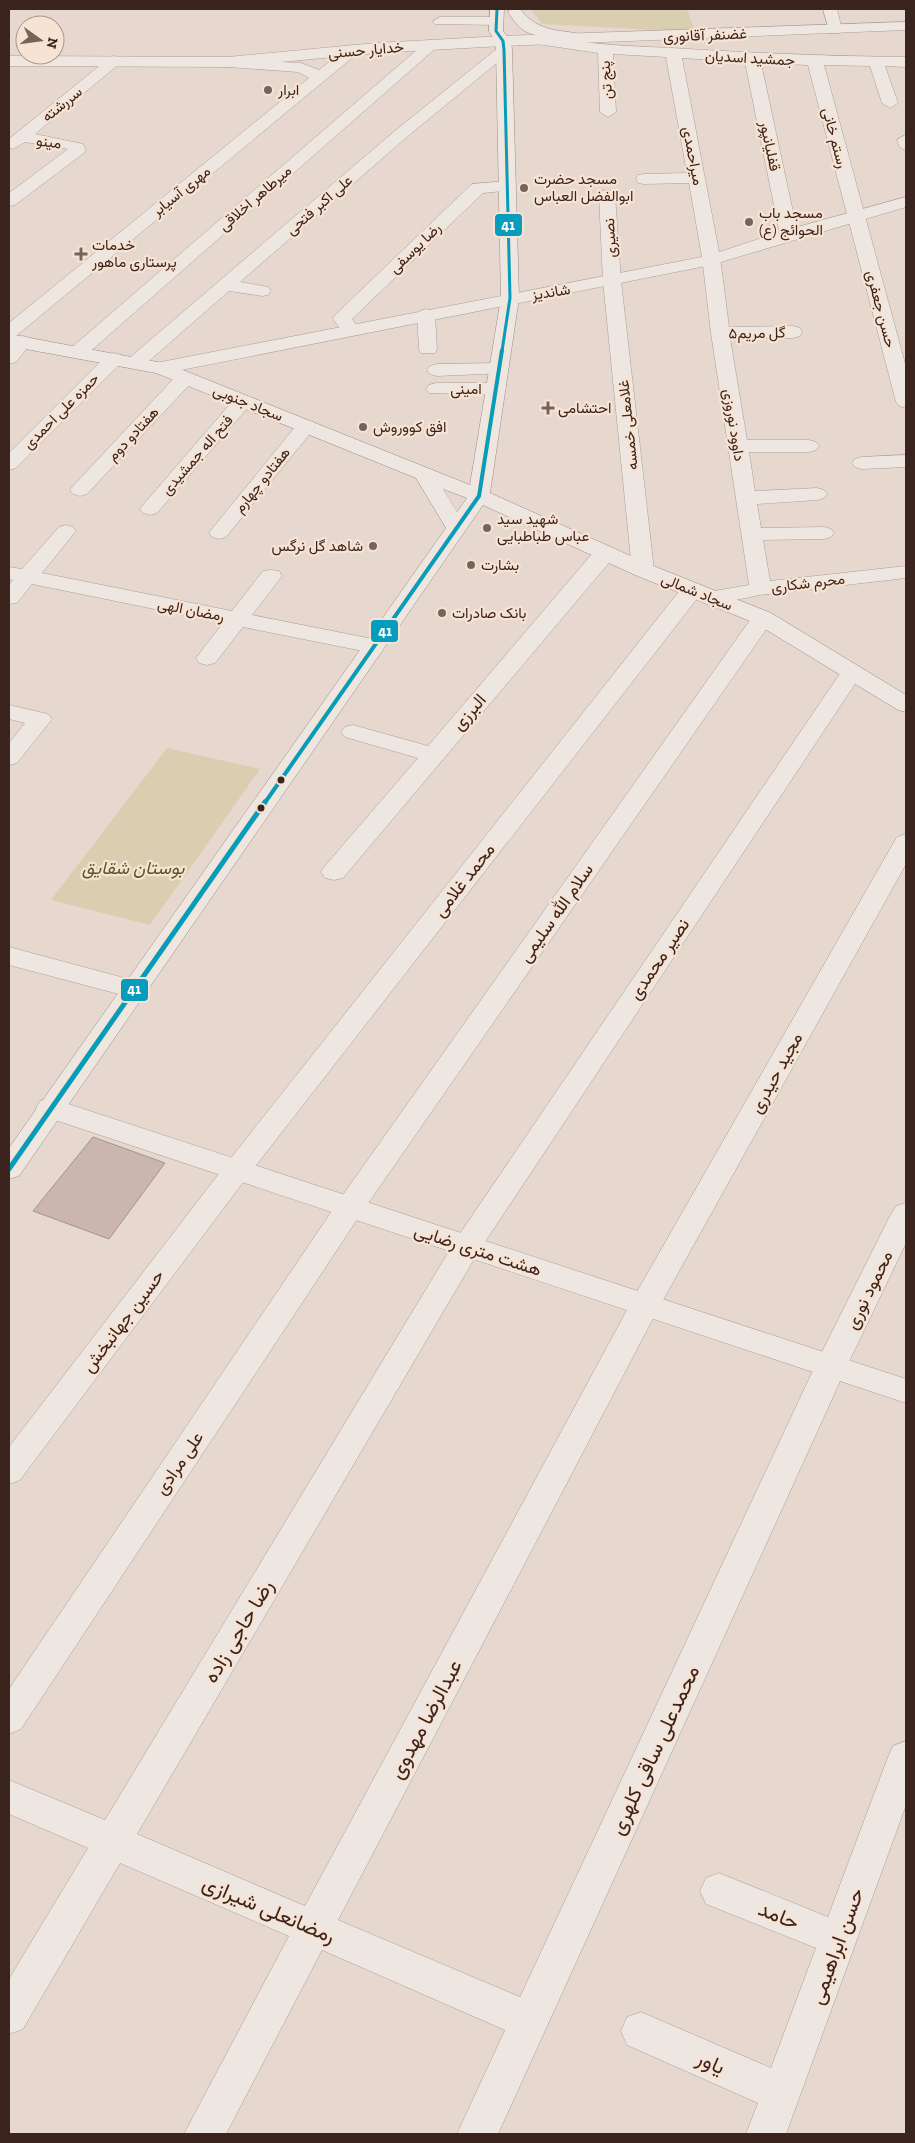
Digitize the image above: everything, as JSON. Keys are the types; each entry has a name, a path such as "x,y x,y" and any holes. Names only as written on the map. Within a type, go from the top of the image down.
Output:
{"street":[{"path":"830,9 835,30"},
{"path":"515,10 520,21 535,31 579,38"},
{"path":"504,45 514,31 515,10"},
{"path":"9,1168 479,496 510,298 504,45 496,31 497,15 439,21"},
{"name":"غضنفر آقانوری","path":"504,45 536,40 906,26"},
{"name":"جمشید اسدیان","path":"536,40 562,46 752,58 906,62"},
{"name":"خدایار حسنی","path":"228,62 352,50 431,45 504,45"},
{"name":"میرطاهر اخلاقی","path":"78,352 431,45"},
{"name":"علی اکبر فتحی","path":"136,363 504,45"},
{"name":"پنج تن","path":"604,49 608,112"},
{"name":"مهری آسیابر","path":"9,358 14,338 352,50"},
{"name":"میراحمدی","path":"673,53 712,260"},
{"name":"قفلیانپور","path":"752,58 789,235"},
{"name":"خدایار حسنی","path":"9,61 228,62 301,68 320,77"},
{"name":"سررشته","path":"15,142 114,61"},
{"name":"رستم خانی","path":"815,61 856,216"},
{"path":"876,62 890,103"},
{"path":"402,133 420,137"},
{"name":"مینو","path":"9,200 78,150 77,147 15,142"},
{"path":"644,179 697,178"},
{"name":"رضا یوسفی","path":"351,330 342,318 478,188 507,186"},
{"name":"نصیری","path":"607,195 612,281"},
{"name":"شاندیز","path":"161,368 510,298 612,281 712,260 789,235 906,202"},
{"name":"حسن جعفری","path":"856,216 906,402"},
{"name":"داوود نوروزی","path":"712,260 720,333 760,589"},
{"name":"غلامعلی خمسه","path":"612,281 643,570"},
{"path":"226,285 262,291"},
{"path":"426,315 428,349"},
{"name":"گل مریم۵","path":"720,333 793,332"},
{"name":"سجاد جنوبی","path":"14,338 161,368 479,496"},
{"name":"حمزه علی احمدی","path":"9,464 114,359"},
{"name":"امینی","path":"496,389 436,379 499,369"},
{"name":"هفتادو دوم","path":"80,490 185,378"},
{"name":"فتح اله جمشیدی","path":"150,509 243,401"},
{"name":"هفتادو چهارم","path":"219,533 306,426"},
{"path":"737,446 810,446"},
{"path":"862,463 906,461"},
{"path":"423,473 456,528"},
{"path":"746,498 817,494"},
{"name":"سجاد شمالی","path":"479,496 643,570 763,618 906,704"},
{"path":"9,598 18,575 66,531"},
{"path":"751,534 824,533"},
{"name":"البرزی","path":"334,872 605,553"},
{"name":"محرم شکاری","path":"702,594 906,572"},
{"name":"رمضان الهی","path":"18,575 373,646"},
{"path":"207,658 271,576"},
{"name":"محمد غلامی","path":"237,1170 702,594"},
{"name":"سلام الله سلیمی","path":"350,1207 763,618"},
{"name":"نصیر محمدی","path":"467,1246 852,672"},
{"path":"9,712 40,719 9,758"},
{"path":"353,732 432,756"},
{"name":"مجید حیدری","path":"645,1305 906,842"},
{"path":"9,956 134,989"},
{"name":"هشت متری رضایی","path":"50,1108 906,1391"},
{"name":"حسین جهانبخش","path":"9,1471 237,1170"},
{"name":"علی مرادی","path":"9,1718 350,1207"},
{"name":"محمود نوری","path":"831,1366 906,1214"},
{"name":"رضا حاجی زاده","path":"9,2016 467,1246"},
{"name":"عبدالرضا مهدوی","path":"204,2134 645,1305"},
{"name":"محمدعلی ساقی کلهری","path":"478,2134 831,1366"},
{"name":"حسن ابراهیمی","path":"766,2134 906,1757"},
{"name":"رمضانعلی شیرازی","path":"9,1796 530,2021"},
{"name":"حامد","path":"719,1891 838,1939"},
{"name":"یاور","path":"640,2031 781,2093"}],"green space":[{"path":"531,9 687,9 695,32 542,24"},
{"name":"بوستان شقایق","path":"167,748 260,769 150,925 51,900"}],"building":[{"path":"93,1137 165,1163 109,1239 33,1211"}],"transit line":[{"name":"41","path":"9,1169 479,496 510,298 504,50 503,41 496,31 497,9"}],"place":[{"name":"ابرار","path":"268,90"},
{"name":"مسجد حضرت ابوالفضل العباس","path":"524,188"},
{"name":"مسجد باب الحوائج (ع)","path":"749,222"},
{"name":"خدمات پرستاری ماهور","path":"81,254"},
{"name":"احتشامی","path":"548,408"},
{"name":"افق کووروش","path":"363,427"},
{"name":"شهید سید عباس طباطبایی","path":"487,528"},
{"name":"شاهد گل نرگس","path":"373,546"},
{"name":"بشارت","path":"471,565"},
{"name":"بانک صادرات","path":"442,613"}]}
